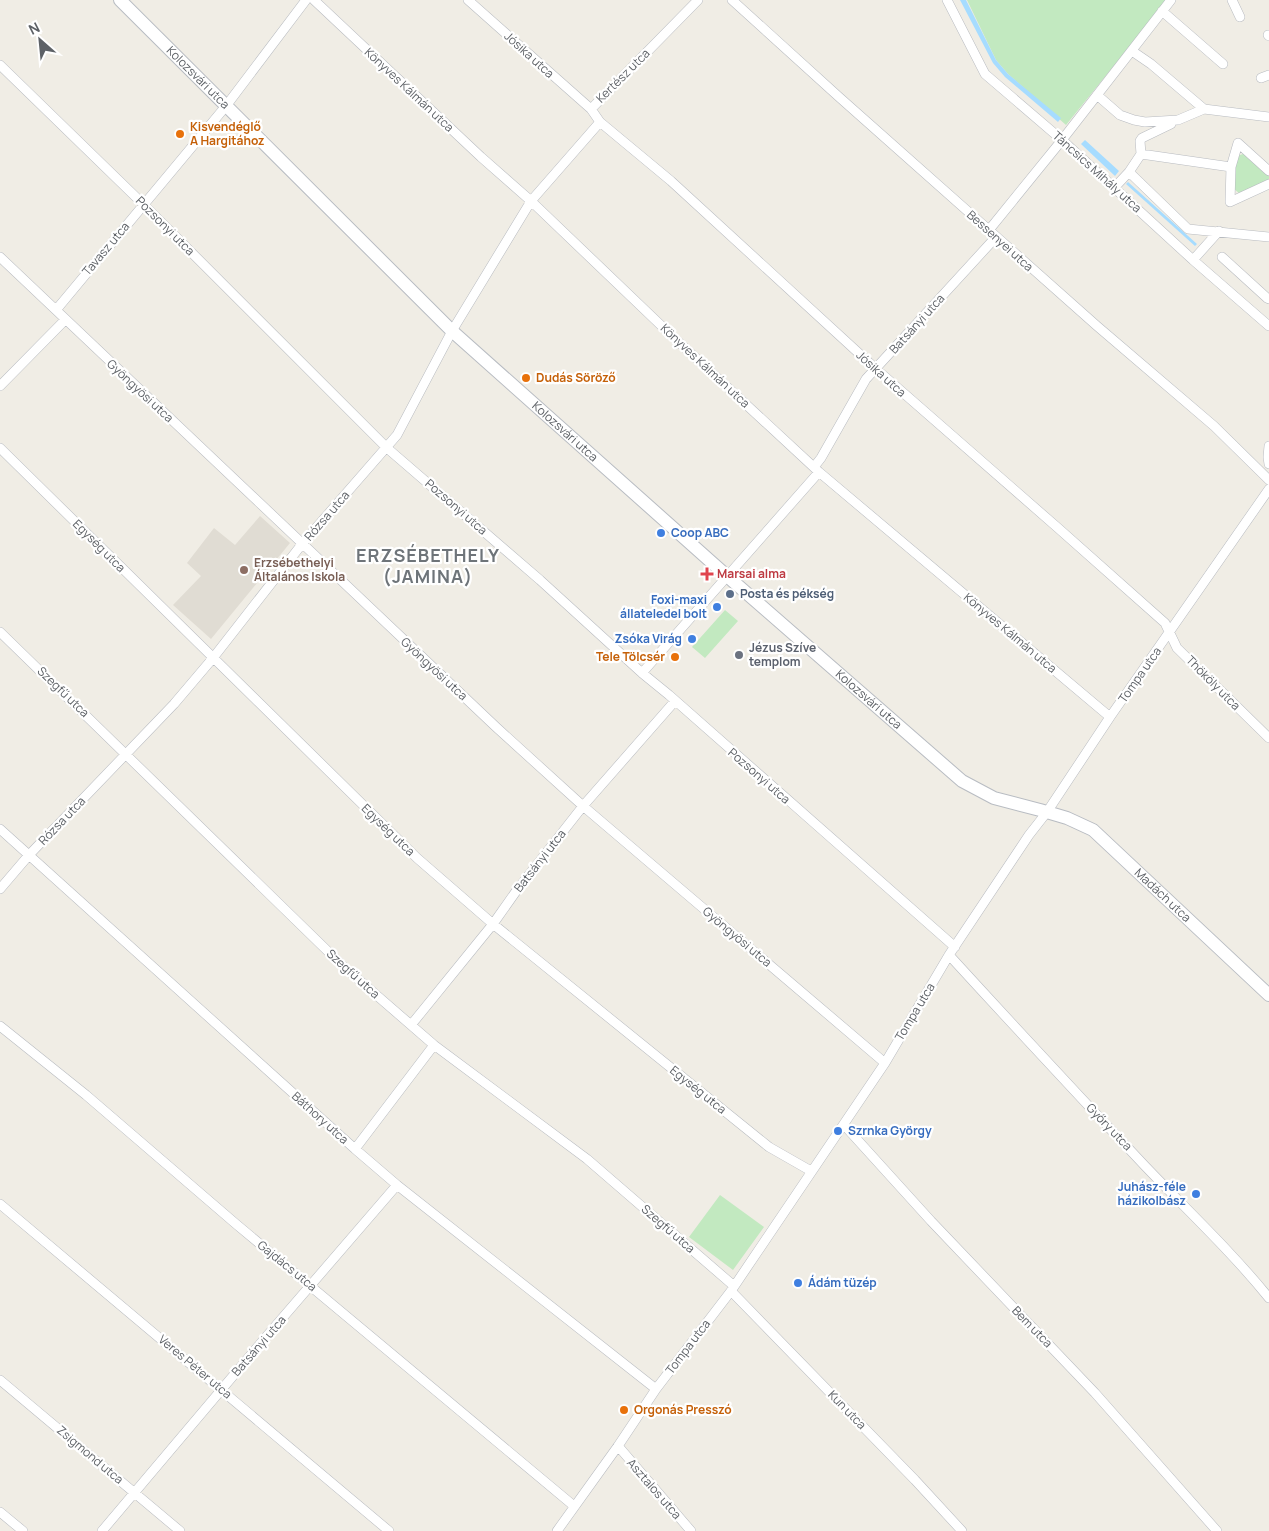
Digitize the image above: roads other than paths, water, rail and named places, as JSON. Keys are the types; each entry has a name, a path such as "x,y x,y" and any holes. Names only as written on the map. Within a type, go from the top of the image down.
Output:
{"street":[{"name":"Kolozsvári utca","path":"120,0 452,331 727,576 962,781 994,798 1047,812"},
{"name":"Tavasz utca","path":"56,310 226,106 306,0"},
{"name":"Könyves Kálmán utca","path":"314,0 481,157 531,201 816,470 1110,717"},
{"name":"Jósika utca","path":"468,0 590,109"},
{"name":"Kertész utca","path":"531,201 600,122 590,109 698,0"},
{"name":"Bessenyei utca","path":"733,0 839,98 992,234 1214,426 1269,480"},
{"name":"Táncsics Mihály utca","path":"947,0 985,74 1062,140 1193,260 1269,326"},
{"name":"Batsányi utca","path":"642,673 816,470 866,379 992,234 1062,140 1171,0"},
{"path":"1232,0 1240,17"},
{"path":"1162,11 1223,64"},
{"path":"1132,51 1151,64 1204,108 1269,118"},
{"name":"Pozsonyi utca","path":"0,65 143,204 387,448 540,580 642,673 955,947"},
{"path":"1097,95 1120,115 1134,120 1149,122 1178,120"},
{"path":"1114,188 1129,172 1141,154 1140,141 1142,138 1204,108"},
{"name":"Jósika utca","path":"600,122 671,181 876,369 1165,623"},
{"path":"1149,122 1152,133"},
{"path":"1269,171 1238,143 1231,167 1230,202 1269,184"},
{"path":"1141,154 1231,167"},
{"path":"1129,172 1188,229 1269,236"},
{"name":"Rózsa utca","path":"0,889 29,855 174,704 302,544 397,436 452,331 531,201"},
{"path":"1193,260 1219,231"},
{"name":"Gyöngyösi utca","path":"0,257 496,727 583,806 885,1063"},
{"path":"1222,257 1269,299"},
{"path":"0,386 65,320"},
{"path":"1269,446 1269,464"},
{"name":"Egység utca","path":"0,448 417,858 492,924 769,1146 811,1171"},
{"name":"Tompa utca","path":"557,1531 656,1389 732,1289 885,1063 955,947 1029,835 1047,812 1110,717 1269,489"},
{"name":"Thököly utca","path":"1165,623 1177,648 1269,738"},
{"name":"Szegfű utca","path":"0,632 344,967 434,1044 587,1159 732,1289"},
{"name":"Batsányi utca","path":"411,1025 583,806 675,701"},
{"name":"Madách utca","path":"1047,812 1093,830 1269,995"},
{"name":"Báthory utca","path":"0,829 354,1149 656,1389"},
{"name":"Győry utca","path":"950,955 1066,1083 1211,1233 1269,1298"},
{"name":"Gajdács utca","path":"0,1026 86,1095 236,1224 574,1506"},
{"path":"354,1149 434,1044"},
{"name":"Bem utca","path":"844,1125 931,1221 1094,1393 1217,1531"},
{"name":"Batsányi utca","path":"102,1531 397,1185"},
{"name":"Veres Péter utca","path":"0,1204 389,1531"},
{"name":"Kun utca","path":"732,1289 962,1531"},
{"name":"Zsigmond utca","path":"0,1380 180,1531"},
{"name":"Asztalos utca","path":"618,1446 691,1531"},
{"path":"0,1512 23,1531"}],"water":[{"path":"960,0 966,0 996,60 1008,74 1061,118 1058,122 1005,77 993,63"},
{"path":"1085,140 1119,171 1115,176 1081,144"},
{"path":"1128,182 1197,244 1195,246 1126,184"}],"place":[{"name":"Kisvendéglő A Hargitához","path":"180,134"},
{"name":"Dudás Söröző","path":"526,378"},
{"name":"Coop ABC","path":"661,533"},
{"name":"Erzsébethelyi Általános Iskola","path":"244,570"},
{"name":"Marsai alma","path":"707,574"},
{"name":"Posta és pékség","path":"730,594"},
{"name":"Foxi-maxi állateledel bolt","path":"717,607"},
{"name":"Zsóka Virág","path":"692,639"},
{"name":"Jézus Szíve templom","path":"739,655"},
{"name":"Tele Tölcsér","path":"675,657"},
{"name":"Szrnka György","path":"838,1131"},
{"name":"Juhász-féle házikolbász","path":"1196,1194"},
{"name":"Ádám tüzép","path":"798,1283"},
{"name":"Orgonás Presszó","path":"624,1410"}],"district":[{"name":"ERZSÉBETHELY (JAMINA)","path":"428,566"}]}
